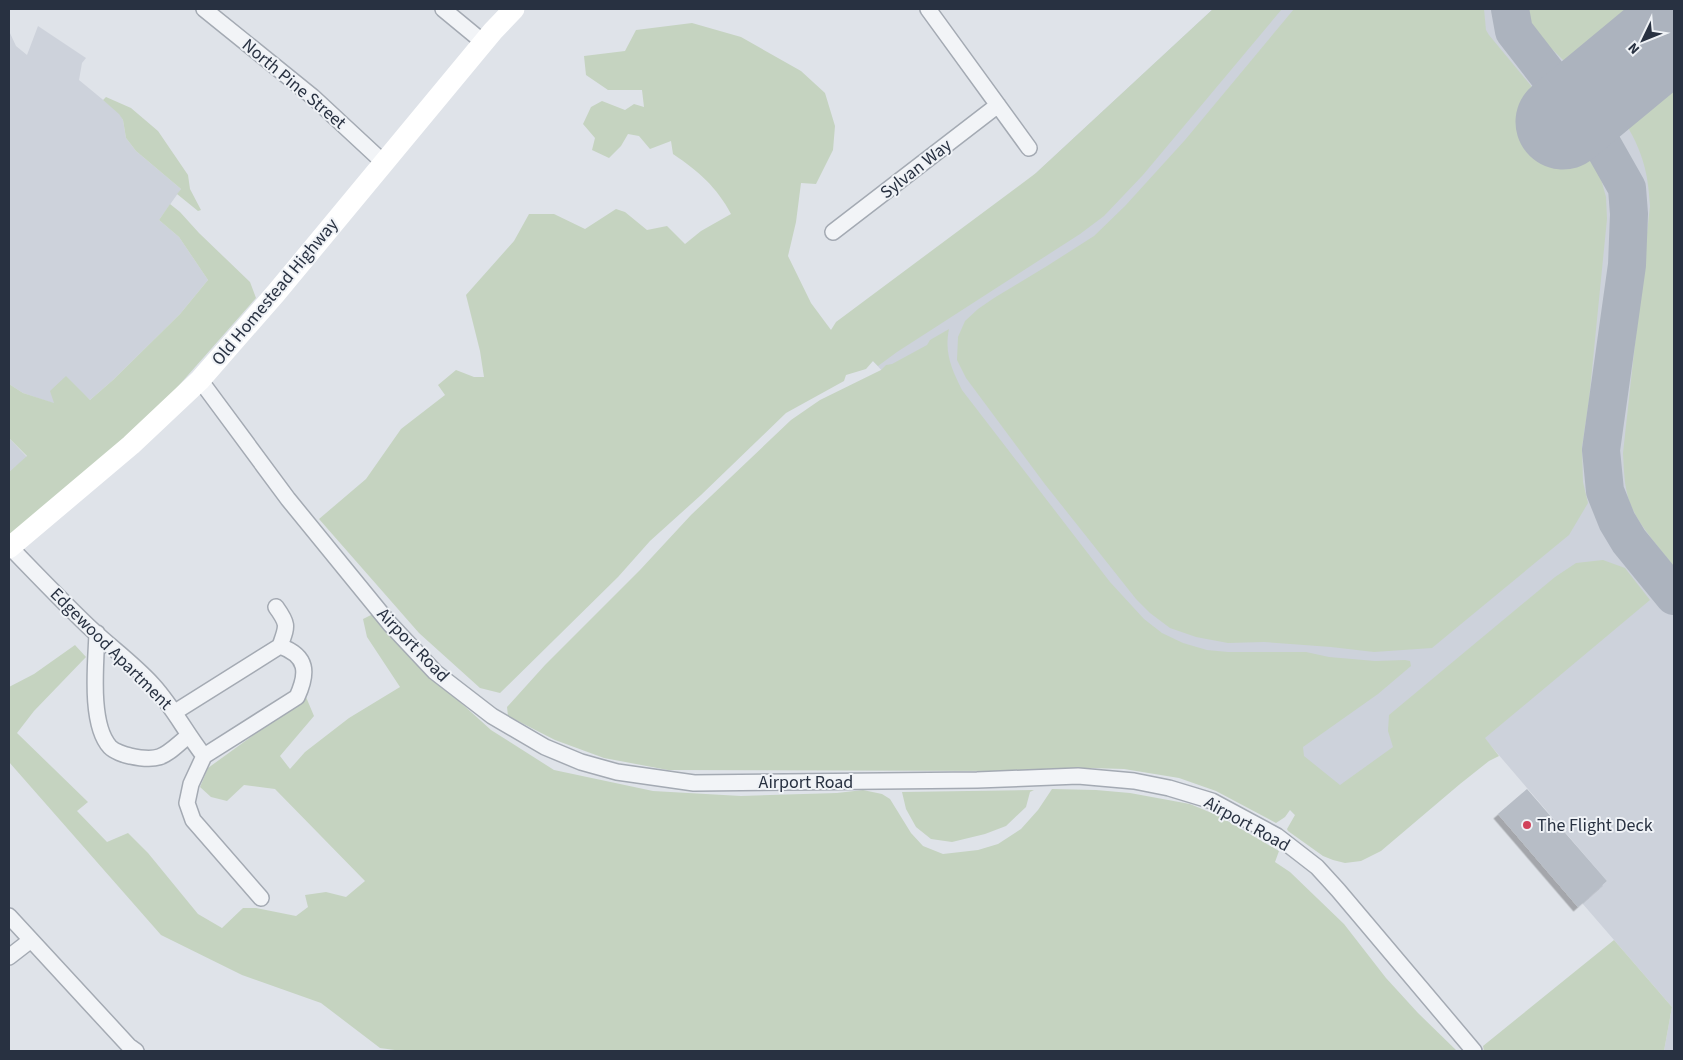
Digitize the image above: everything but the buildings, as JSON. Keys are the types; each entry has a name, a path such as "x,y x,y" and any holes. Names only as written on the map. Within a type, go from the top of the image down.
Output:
{"main road":[{"name":"Old Homestead Highway","path":"9,548 131,445 200,380 276,293 483,42 514,9"}],"street":[{"name":"North Pine Street","path":"204,9 313,97 383,162"},
{"path":"443,9 483,42"},
{"path":"928,9 1029,148"},
{"name":"Sylvan Way","path":"833,232 998,105"},
{"name":"Airport Road","path":"200,380 288,499 390,624 435,672 492,716 545,748 581,762 617,772 694,783 976,780 1078,776 1169,788 1212,801 1277,836 1317,867 1474,1051"},
{"name":"Edgewood Apartment","path":"9,548 153,685 175,712 188,736 204,756"},
{"path":"175,712 280,646 286,631 286,620 276,607"},
{"path":"97,633 95,705 103,733 110,747 125,755 148,760 162,757 188,736"},
{"path":"261,898 193,820 187,803 190,784 204,756 297,697 304,682 304,666 293,651 280,646"},
{"path":"9,916 129,1046 136,1051"},
{"path":"9,957 31,940"}],"shaded area":[{"path":"1213,9 1674,9 1674,1051 1664,1051 1672,1007 1582,903 1607,881 1485,739 1319,840 1162,675 873,361 1036,173"},
{"path":"38,26 86,58 82,63 79,80 119,113 123,120 126,138 136,151 181,189 159,220 179,237 208,280 180,314 90,400 82,393 55,404 23,393 9,384 9,31 16,46 27,55"},
{"path":"9,438 27,457 9,472"}],"green space":[{"path":"1213,9 1282,9 1143,175 1104,216 1080,234 878,366 873,361 866,369 846,375 844,381 786,413 650,541 618,577 500,693 480,688 419,633 319,519 366,479 401,429 445,395 438,385 456,370 474,377 484,377 480,351 466,295 514,241 529,214 554,214 585,229 616,209 625,212 647,230 667,226 685,244 701,231 731,214 726,204 706,180 673,154 671,141 650,149 639,136 628,134 621,146 609,158 592,150 595,138 583,124 591,107 602,101 625,110 634,104 644,107 642,90 608,90 586,75 584,56 625,51 636,30 692,23 741,37 801,71 825,93 835,126 833,150 816,184 801,183 796,222 788,256 811,303 831,330 836,322 1036,173"},
{"path":"1294,9 1484,9 1486,30 1489,35 1591,161 1601,179 1606,197 1607,219 1589,400 1582,447 1583,482 1588,503 1569,535 1432,648 1374,652 1264,642 1228,643 1196,637 1170,628 1150,613 1136,599 1044,483 966,378 957,360 958,337 965,321 994,298 1094,236 1125,206 1185,140"},
{"path":"1525,9 1650,9 1574,71 1535,32"},
{"path":"1674,73 1674,567 1644,528 1634,511 1628,497 1625,478 1623,453 1650,206 1648,182 1643,161 1623,119 1631,108"},
{"path":"106,97 131,108 158,131 188,175 190,189 201,210 198,211 177,194 181,189 136,151 126,138 123,120 103,100"},
{"path":"170,204 250,282 256,298 166,400 107,454 9,535 9,472 27,456 9,438 9,384 23,393 54,403 50,391 66,376 90,400 180,314 208,280 179,237 159,220"},
{"path":"949,329 948,354 962,390 1110,582 1144,619 1162,633 1183,643 1207,650 1228,652 1306,652 1329,657 1375,661 1410,661 1411,666 1378,694 1303,747 1304,756 1340,785 1393,747 1388,731 1389,715 1555,577 1576,563 1603,560 1625,568 1650,600 1485,738 1499,756 1489,761 1460,784 1381,851 1361,861 1345,863 1323,856 1288,831 1287,829 1295,815 1290,810 1285,817 1276,823 1216,791 1179,778 1124,769 1091,768 1006,771 668,770 604,758 555,740 508,716 507,707 545,665 640,570 691,515 791,420 820,400 927,345 930,340"},
{"path":"373,614 391,630 450,693 491,730 554,770 653,791 741,796 837,793 863,790 882,794 890,799 911,833 923,846 943,854 978,850 998,844 1021,829 1038,810 1052,789 1130,793 1190,804 1219,816 1279,851 1275,862 1290,872 1344,924 1386,978 1457,1051 402,1051 380,1048 321,1003 242,975 161,935 9,762 9,687 34,674 75,645 86,657 34,711 17,733 88,802 77,811 107,842 128,833 148,853 198,914 222,928 243,908 256,908 296,916 308,907 305,895 326,892 346,897 365,881 275,789 244,785 227,801 211,797 200,787 208,768 306,697 314,716 280,756 290,769 305,752 349,718 400,687 367,637 363,619"},
{"path":"1034,790 1030,792 1026,807 1006,826 985,834 952,842 931,839 916,827 906,809 902,792"},
{"path":"1614,940 1672,1007 1664,1051 1484,1051 1483,1046"}],"taxiway":[{"path":"1510,9 1514,31 1597,135 1627,188 1629,214 1627,265 1601,450 1605,491 1617,521 1629,541 1674,596"}],"runway":[{"path":"1563,122 1674,30"}],"place":[{"name":"The Flight Deck","path":"1527,825"}]}
